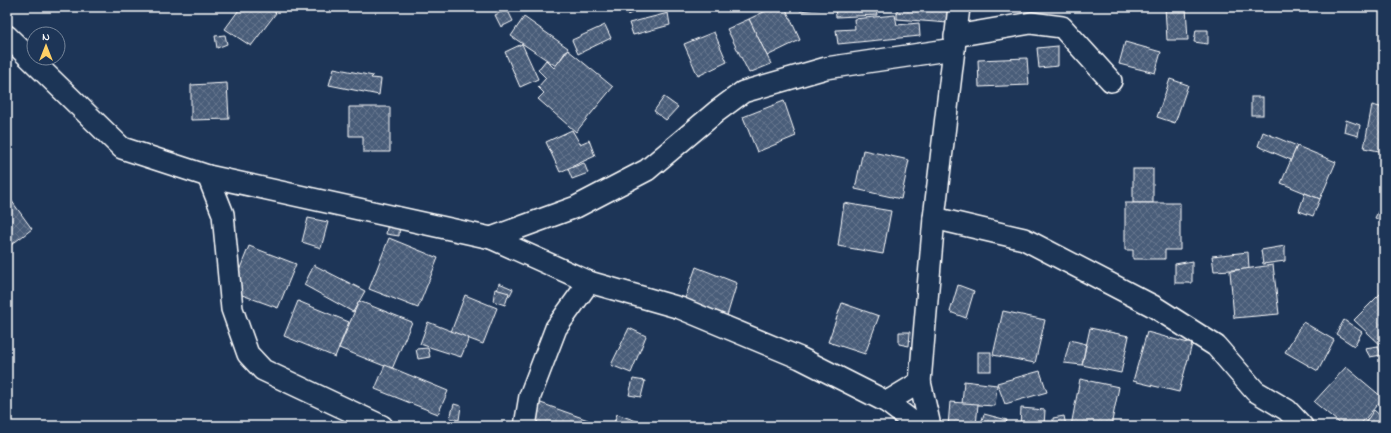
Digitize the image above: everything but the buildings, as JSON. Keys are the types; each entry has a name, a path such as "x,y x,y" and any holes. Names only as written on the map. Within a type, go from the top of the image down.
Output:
{"street":[{"path":"930,426 920,382 934,218 959,7"},
{"path":"491,238 576,207 647,170 716,112 743,92 826,68 955,43 1030,23 1062,28 1111,81"},
{"path":"7,36 122,148 208,176 491,238 589,282 680,308 800,358 887,402 918,426"},
{"path":"208,176 223,214 232,310 248,354 263,370 382,426"},
{"path":"934,218 1024,239 1153,306 1216,346 1255,391 1287,410 1302,426"},
{"path":"525,426 530,396 556,328 589,282"},
{"path":"887,402 920,382"}]}
